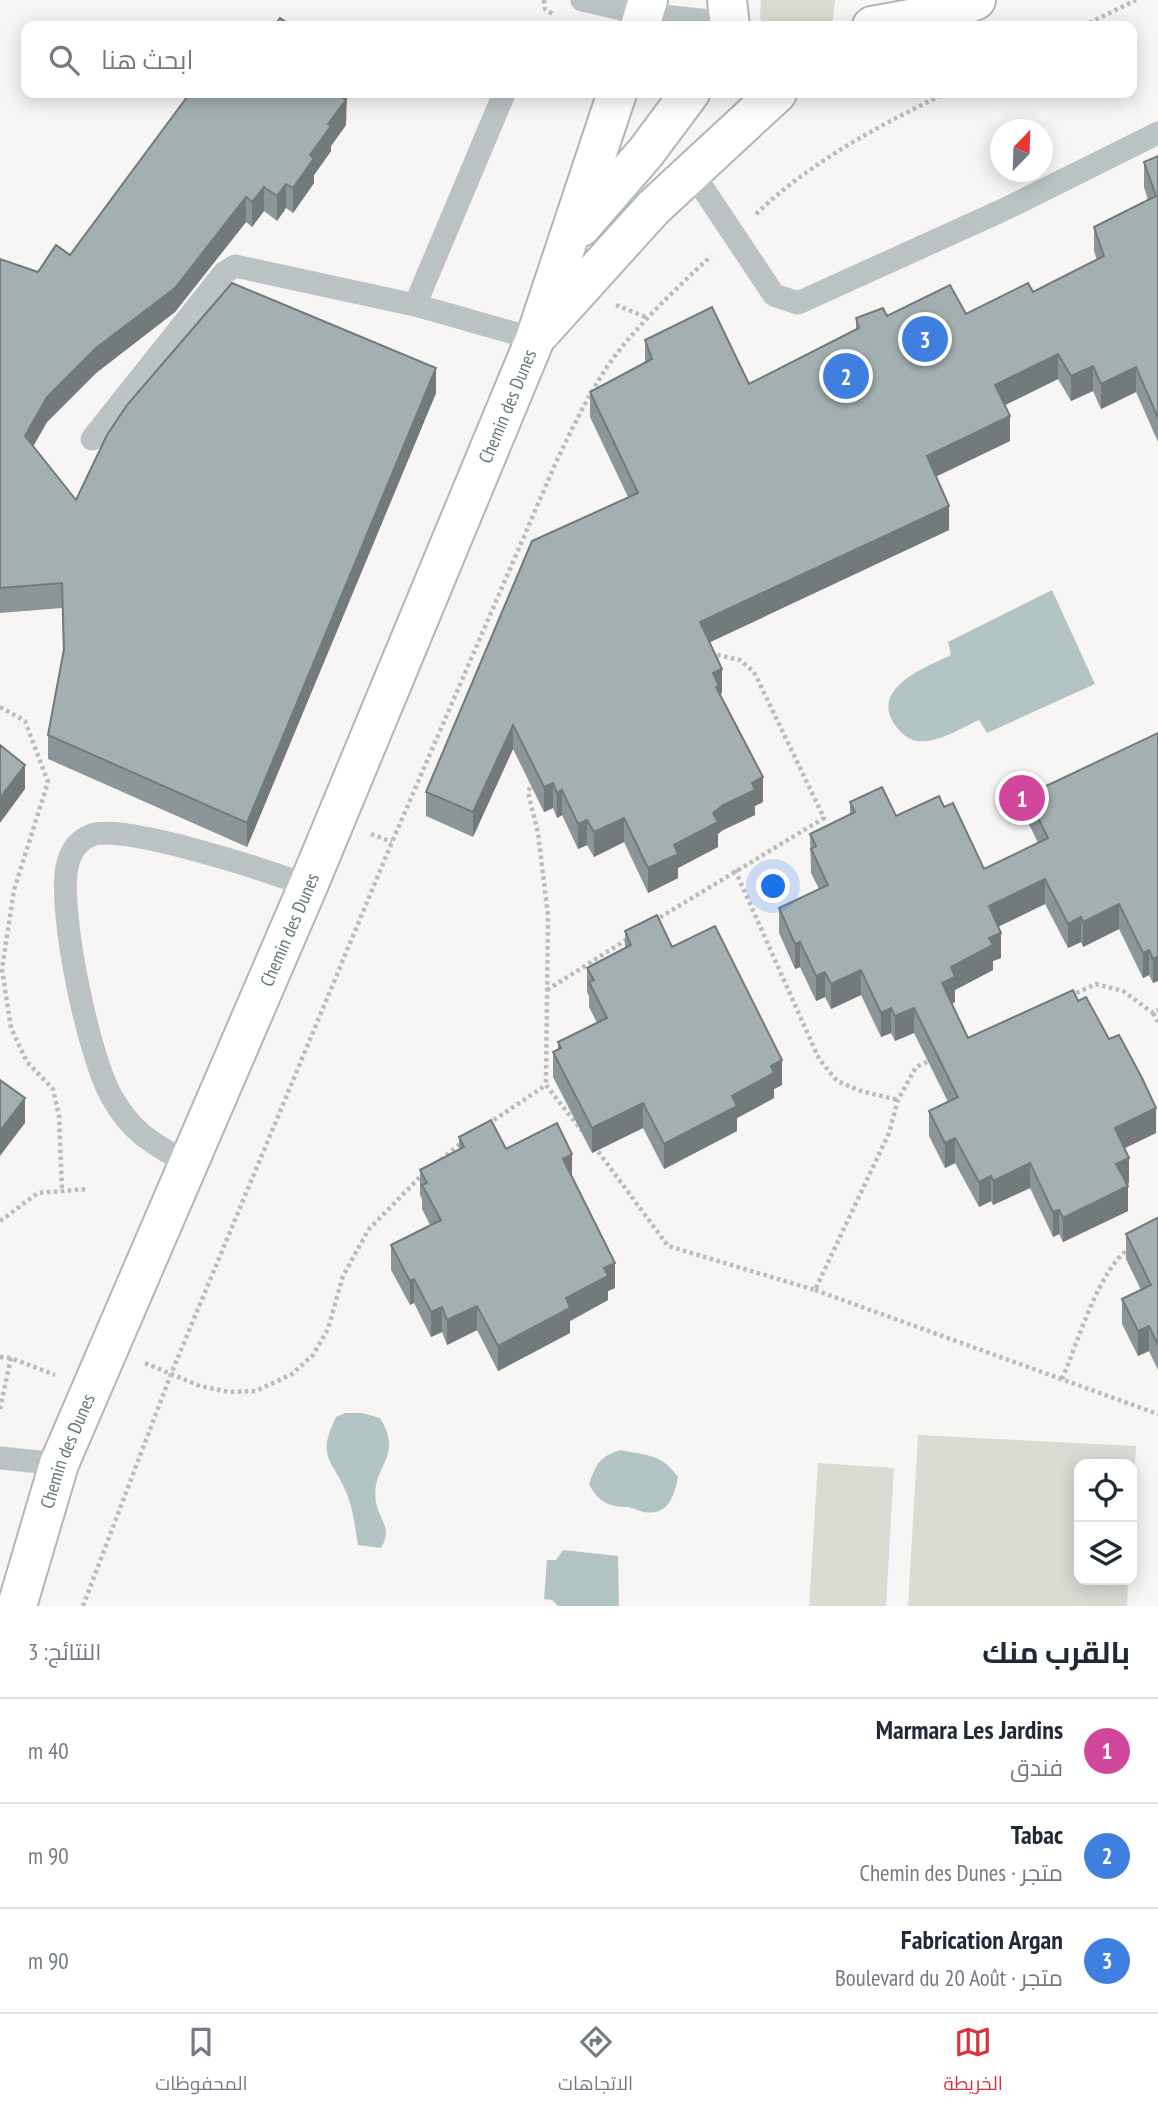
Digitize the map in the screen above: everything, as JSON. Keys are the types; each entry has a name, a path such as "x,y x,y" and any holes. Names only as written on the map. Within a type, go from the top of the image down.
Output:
{"street":[{"path":"852,21 854,0"},
{"path":"899,21 948,12 976,0"},
{"name":"Chemin des Dunes","path":"17,1606 59,1464 308,886 535,339 615,98"},
{"name":"Chemin des Dunes","path":"563,254 588,217 646,152 686,98"},
{"path":"535,339 653,208 772,98"}],"lane":[{"path":"582,0 644,14 729,16"},
{"path":"415,304 502,98"},
{"path":"692,172 732,236 774,295 798,303 1003,210 1158,134"},
{"path":"92,439 224,273 236,266 415,304 535,339"},
{"path":"188,1164 134,1130 111,1097 88,1023 69,945 64,886 67,863 79,841 95,834 118,834 248,864 308,886"},
{"path":"0,1458 59,1464"}],"path":[{"path":"1093,21 1136,0"},
{"path":"83,1606 171,1374 392,842 557,460 585,403 620,350 641,326 775,196 885,122 935,98"},
{"path":"653,922 824,818 754,672 740,660 705,652"},
{"path":"0,707 25,721 48,782 14,890 2,969 10,1028 27,1062 53,1089 59,1116 62,1191"},
{"path":"538,768 528,792 538,833 548,915 546,1085 668,1246 815,1290 1158,1415"},
{"path":"735,870 819,1059 837,1082 898,1100"},
{"path":"547,990 641,930"},
{"path":"1060,1001 1096,984 1122,991 1155,1012 1158,1022"},
{"path":"815,1290 890,1133 898,1100 916,1067 940,1056"},
{"path":"486,1125 546,1085"},
{"path":"438,1162 466,1140"},
{"path":"171,1374 229,1392 256,1391 292,1374 313,1355 328,1329 343,1276 369,1229 428,1169"},
{"path":"0,1221 38,1193 88,1189"},
{"path":"1062,1380 1107,1273 1119,1255 1139,1242"},
{"path":"0,1409 11,1358"}],"shaded area":[{"path":"761,0 835,0 833,21 762,21"},
{"path":"1052,590 1095,684 987,733 979,720 949,735 925,741 910,739 899,730 889,712 889,700 904,681 951,655 948,642"},
{"path":"345,1413 362,1413 380,1418 387,1432 388,1453 375,1489 376,1502 386,1530 381,1548 358,1545 348,1497 329,1459 327,1442 330,1431 336,1417"},
{"path":"918,1435 1136,1446 1135,1459 1074,1459 1074,1585 1128,1585 1127,1606 908,1606"},
{"path":"621,1450 659,1459 678,1477 672,1498 664,1508 644,1512 615,1506 596,1495 589,1484 597,1466 603,1458"},
{"path":"818,1463 894,1468 886,1606 809,1606"},
{"path":"563,1550 618,1556 619,1606 558,1606 552,1600 544,1599 547,1560 556,1560"}],"building":[{"path":"186,98 346,100 328,124 331,126 310,155 314,158 293,188 286,184 277,196 264,187 252,202 246,197 175,288 96,348 47,397 25,436 76,500 107,435 127,405 232,283 436,368 247,823 48,735 64,649 62,583 0,588 0,259 38,272 56,245 70,255"},
{"path":"1158,156 1158,418 1136,367 1101,384 1093,366 1071,376 1058,354 995,385 1010,416 927,456 949,506 700,622 722,669 713,673 719,686 716,687 763,777 752,783 755,790 723,805 713,813 718,822 674,845 678,854 648,868 624,818 594,832 587,820 578,824 562,790 557,793 553,783 544,787 513,725 473,812 426,792 532,541 638,493 590,392 652,359 645,340 712,307 749,384 859,328 856,318 883,308 887,316 950,285 966,314 1028,283 1033,292 1104,256 1094,227 1156,196 1144,162"},
{"path":"1158,733 1158,956 1153,959 1149,950 1143,953 1119,904 1083,922 1081,917 1068,924 1045,879 989,906 1001,933 989,938 993,945 951,967 955,977 942,983 968,1038 1073,990 1078,1001 1086,997 1109,1039 1119,1035 1142,1078 1156,1108 1115,1128 1129,1158 1116,1164 1128,1186 1063,1218 1059,1210 1053,1212 1030,1163 993,1181 991,1176 979,1182 955,1138 945,1143 929,1111 958,1097 914,1008 895,1016 891,1008 881,1013 861,970 831,984 825,972 816,976 800,942 795,944 779,908 828,885 811,849 816,846 810,834 855,812 850,802 882,787 896,816 939,796 944,807 953,803 984,869 1048,838 1027,795"},
{"path":"0,745 25,765 0,798"},
{"path":"657,915 672,947 715,926 782,1060 771,1066 774,1073 732,1096 737,1106 664,1144 643,1103 592,1128 553,1052 561,1048 558,1042 607,1018 589,982 594,980 587,968 631,945 625,931"},
{"path":"0,1080 25,1098 0,1131"},
{"path":"491,1120 506,1149 557,1123 572,1154 563,1159 615,1263 604,1268 608,1276 566,1298 570,1308 498,1346 477,1306 447,1320 442,1307 431,1312 414,1279 410,1281 391,1245 441,1220 422,1185 427,1183 420,1170 464,1147 459,1137"},
{"path":"1157,1218 1158,1345 1149,1326 1138,1331 1122,1299 1151,1285 1126,1234"}],"place":[{"name":"Fabrication Argan","path":"925,339"},
{"name":"Tabac","path":"846,376"},
{"name":"Marmara Les Jardins","path":"1022,798"}]}
